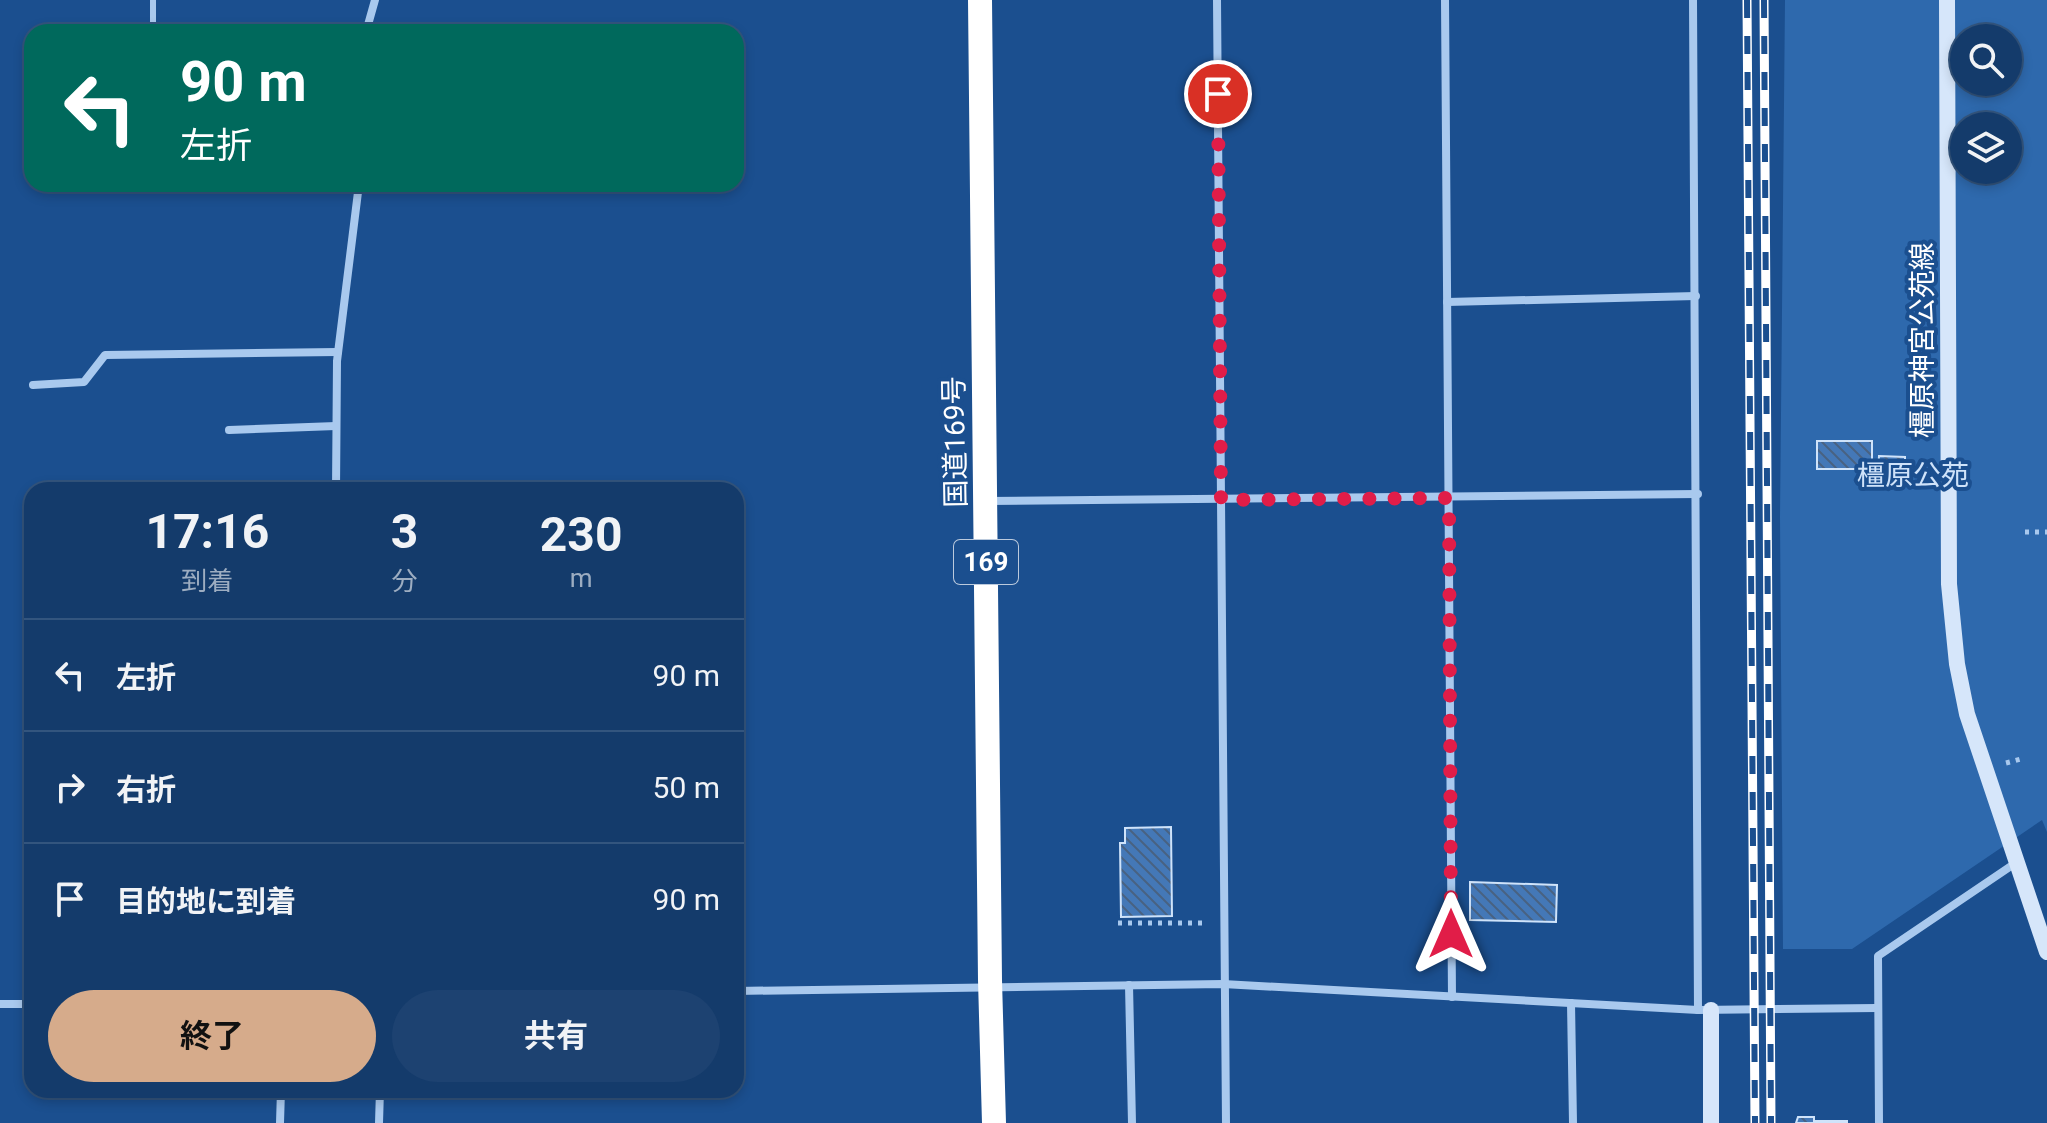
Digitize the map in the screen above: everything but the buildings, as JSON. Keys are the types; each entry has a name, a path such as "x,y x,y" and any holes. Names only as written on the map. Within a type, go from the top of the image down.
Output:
{"highway":[{"name":"国道169号","path":"980,0 994,1123"}],"main road":[{"name":"橿原神宮公苑線","path":"1947,0 1951,622 1967,714 2047,952"},
{"path":"1705,1010 1711,1123"}],"street":[{"path":"368,24 375,0"},
{"path":"1217,0 1226,1123"},
{"path":"1445,0 1452,997"},
{"path":"1693,0 1705,1010"},
{"path":"336,482 338,352 358,192"},
{"path":"1447,302 1696,296"},
{"path":"33,385 84,382 105,355 338,352"},
{"path":"229,430 336,426"},
{"path":"986,501 1698,494"},
{"path":"1879,1123 1878,956 2017,862"},
{"path":"744,991 1223,984 1705,1010 1877,1008"},
{"path":"1129,985 1132,1123"},
{"path":"1571,1003 1573,1123"},
{"path":"0,1004 24,1004"},
{"path":"280,1123 281,1098"},
{"path":"379,1123 380,1098"}],"lane":[{"path":"153,0 153,24"}],"path":[{"path":"2025,532 2047,532"},
{"path":"2005,764 2025,758"},
{"path":"1118,923 1223,924"}],"green space":[{"name":"橿原公苑","path":"1785,0 2047,0 2047,832 2042,820 1852,949 1783,949 1780,517"}],"railway":[{"path":"1747,0 1755,1123"},
{"path":"1764,0 1771,1123"}],"route":[{"path":"1218,94 1221,500 1449,498 1451,934"}]}
